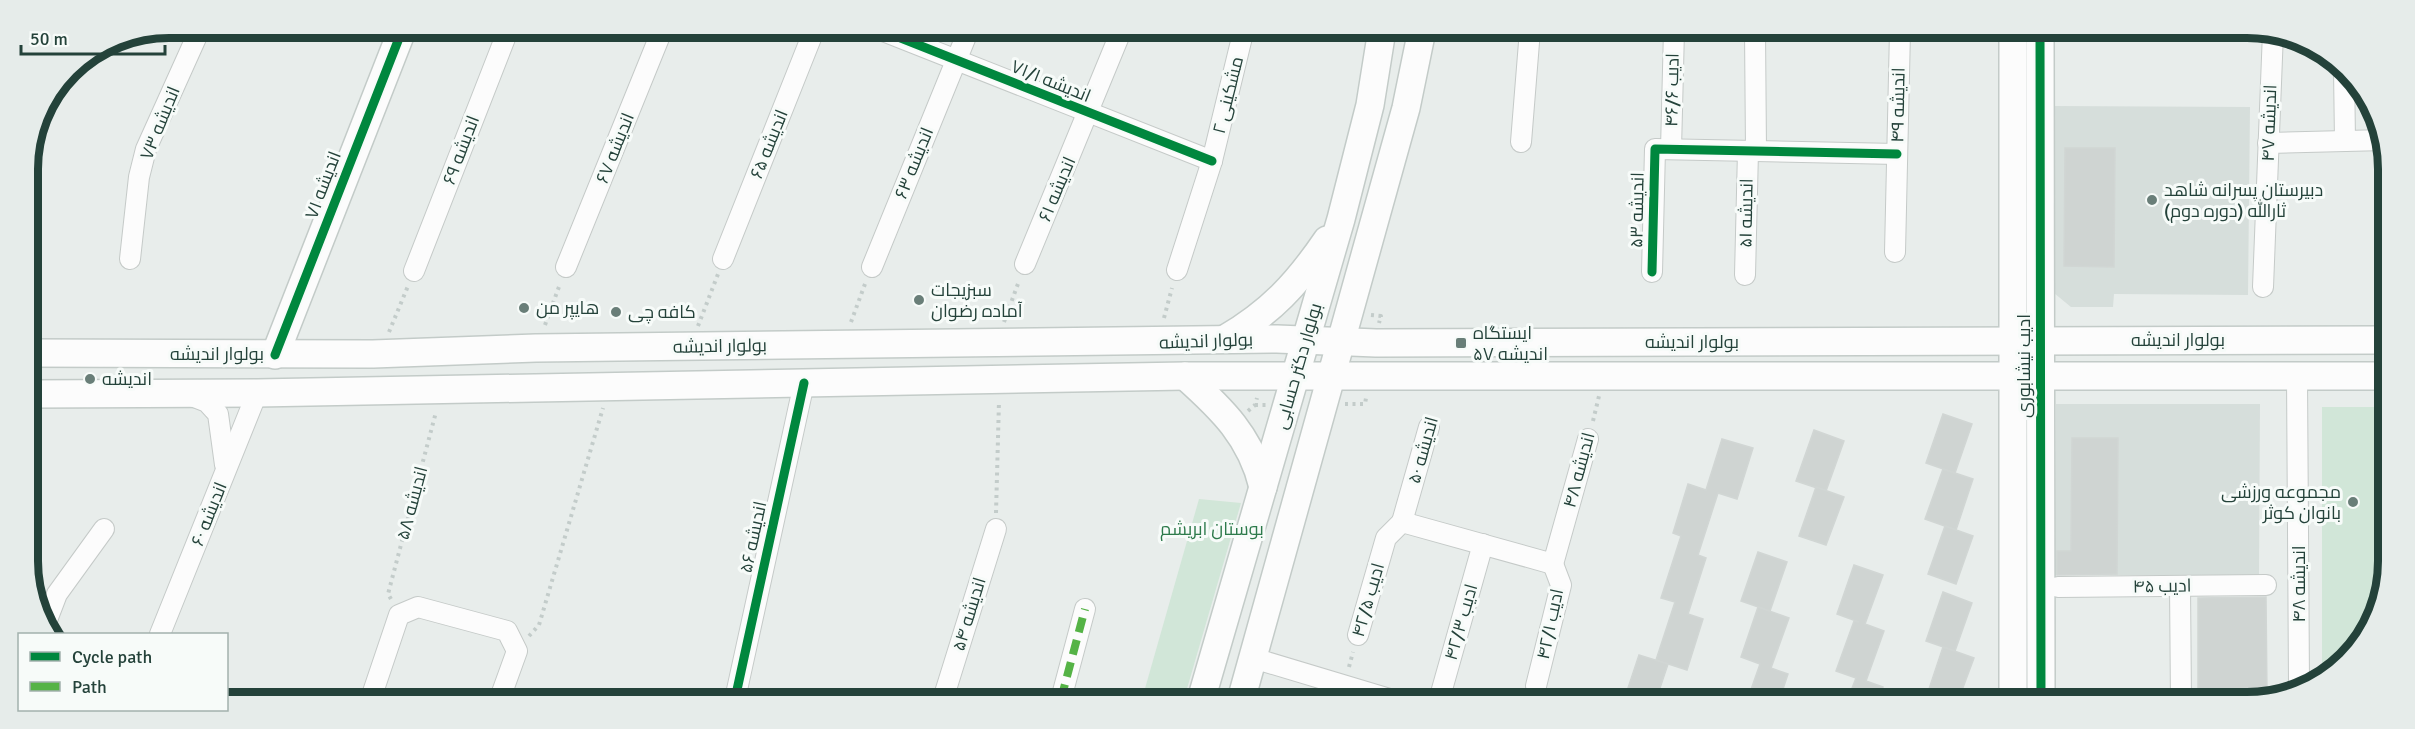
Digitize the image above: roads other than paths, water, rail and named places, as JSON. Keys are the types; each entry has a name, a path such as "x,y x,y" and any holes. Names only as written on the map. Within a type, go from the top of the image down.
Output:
{"main road":[{"name":"اندیشه ۷۱","path":"274,355 399,38"},
{"name":"بولوار دکتر حسابی","path":"1203,692 1341,219 1370,105 1381,38"},
{"name":"بولوار دکتر حسابی","path":"1243,691 1406,108 1420,38"},
{"name":"ادیب نیشابوری","path":"2013,38 2013,691"},
{"name":"ادیب نیشابوری","path":"2040,38 2041,691"},
{"path":"1223,340 1279,301 1305,273 1341,219"},
{"name":"بولوار اندیشه","path":"38,353 381,354 536,348 1223,340 1342,342 2378,340"},
{"name":"بولوار اندیشه","path":"38,394 441,390 1185,375 2378,376"},
{"path":"1185,375 1234,424 1257,461 1263,487"}],"street":[{"name":"اندیشه ۷۳","path":"130,259 139,177 146,149 196,38"},
{"name":"اندیشه ۶۹","path":"414,272 505,38"},
{"name":"اندیشه ۶۷","path":"566,267 659,38"},
{"name":"اندیشه ۶۵","path":"723,259 811,38"},
{"name":"اندیشه ۷۱/۱","path":"901,38 1212,161"},
{"name":"اندیشه ۶۳","path":"872,267 966,38"},
{"path":"1089,114 1119,38"},
{"name":"مشکینی ۲","path":"1177,270 1212,161 1242,38"},
{"path":"1521,142 1529,38"},
{"name":"ادیب ۴۶/۶","path":"1663,149 1673,38"},
{"name":"اندیشه ۵۱","path":"1744,275 1752,151 1755,38"},
{"name":"اندیشه ۴۹","path":"1895,252 1900,38"},
{"name":"اندیشه ۴۷","path":"2263,287 2273,41"},
{"path":"2344,81 2345,141"},
{"name":"اندیشه ۶۱","path":"1025,264 1089,114"},
{"path":"2268,143 2374,140"},
{"path":"1663,149 1897,154"},
{"name":"اندیشه ۵۳","path":"1652,272 1663,149"},
{"name":"اندیشه ۴۸","path":"2297,376 2299,681"},
{"name":"اندیشه ۵۶","path":"737,692 804,383"},
{"name":"اندیشه ۶۰","path":"160,633 257,393"},
{"path":"186,394 207,402 218,414 226,457 224,476"},
{"name":"اندیشه ۵۰","path":"1402,522 1429,427"},
{"name":"اندیشه ۴۸","path":"1553,564 1588,439"},
{"path":"1402,522 1553,564"},
{"name":"ادیب ۴۲/۵","path":"1358,635 1386,538 1402,522"},
{"path":"49,615 57,594 104,529"},
{"name":"اندیشه ۵۴","path":"945,692 996,529"},
{"name":"ادیب ۴۲/۳","path":"1441,691 1483,544"},
{"name":"ادیب ۴۲/۱","path":"1536,686 1561,585 1553,564"},
{"name":"ادیب ۴۵","path":"2058,587 2266,585"},
{"path":"2180,586 2181,691"},
{"path":"373,692 399,615 418,607 507,631 517,651 502,692"},
{"path":"1063,692 1085,609"},
{"path":"1253,658 1365,691"}],"place":[{"name":"دبیرستان پسرانه شاهد ثارالله (دوره دوم)","path":"2152,200"},
{"name":"سبزیجات آماده رضوان","path":"919,300"},
{"name":"هایپر من","path":"524,308"},
{"name":"کافه چی","path":"616,312"},
{"name":"ایستگاه اندیشه ۵۷","path":"1461,343"},
{"name":"اندیشه","path":"90,379"},
{"name":"مجموعه ورزشی بانوان کوثر","path":"2353,502"}],"park label":[{"name":"بوستان ابریشم","path":"1212,529"}]}
